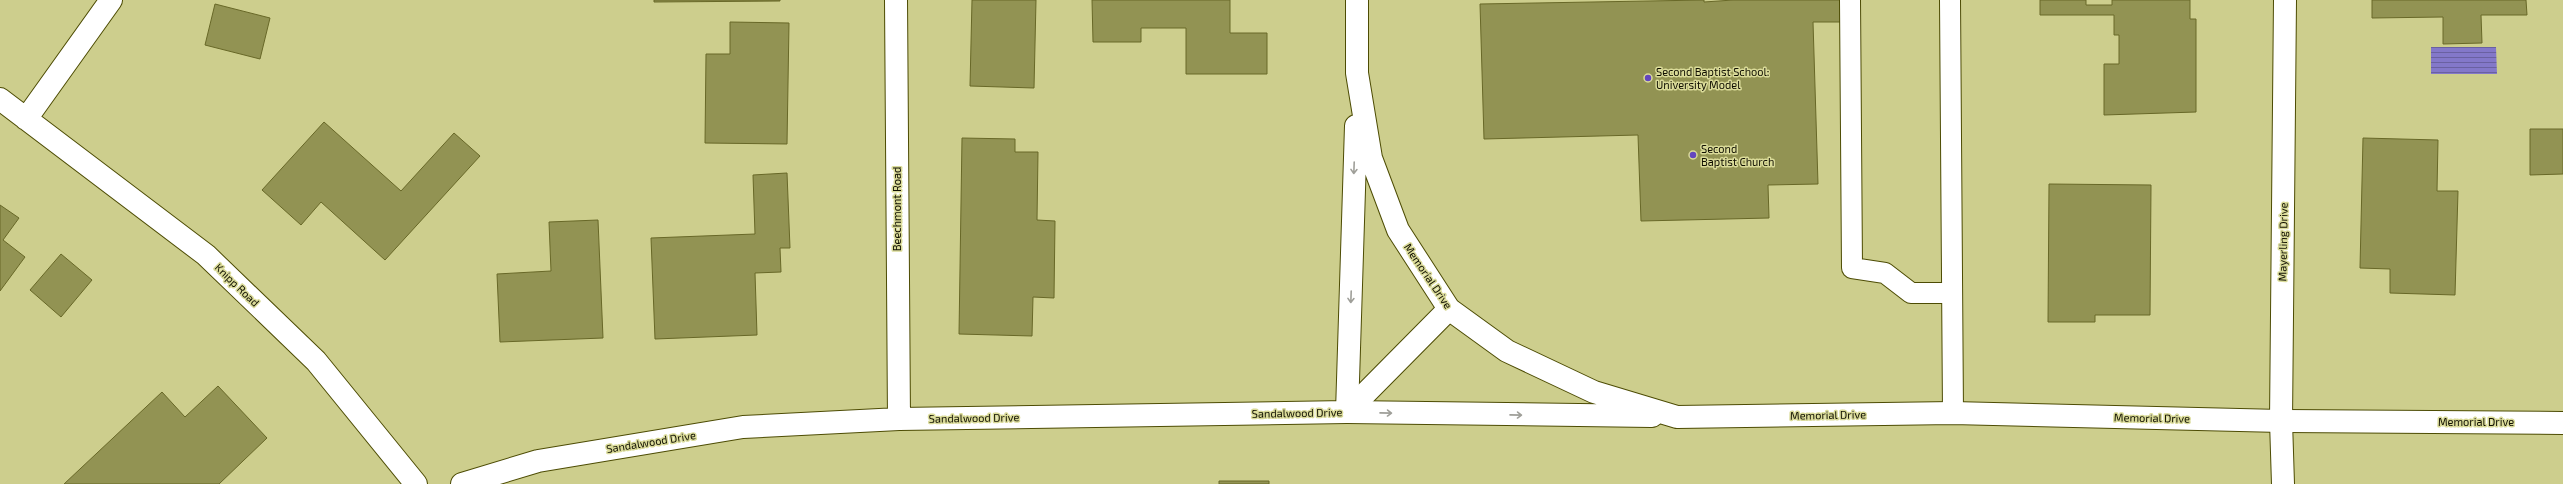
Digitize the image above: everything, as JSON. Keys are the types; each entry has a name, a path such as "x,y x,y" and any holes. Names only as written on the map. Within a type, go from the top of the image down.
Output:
{"street":[{"path":"26,119 111,0"},
{"name":"Beechmont Road","path":"896,0 899,419"},
{"name":"Memorial Drive","path":"1357,0 1357,73 1371,158 1398,230 1448,309 1507,351 1594,392 1677,417 1953,413 2281,421 2563,423"},
{"name":"Mayerling Drive","path":"2283,484 2281,421 2286,0"},
{"path":"1357,73 1347,412 1677,417"},
{"name":"Knipp Road","path":"0,99 206,255 316,361 416,484"},
{"name":"Sandalwood Drive","path":"462,484 538,461 743,427 899,419 1347,412 1448,309"}],"lane":[{"path":"1850,0 1852,268 1885,273 1911,293 1952,293"},
{"path":"1950,0 1953,413"}],"shaded area":[{"path":"2431,47 2496,47 2497,74 2431,74"}],"building":[{"path":"654,0 780,0 780,1 654,2"},
{"path":"972,0 1036,0 1034,88 970,86"},
{"path":"1092,0 1230,0 1230,33 1267,33 1267,74 1186,74 1186,28 1141,28 1141,42 1093,42"},
{"name":"Second Baptist School: University Model","path":"1704,0 1704,2 1733,0 1846,0 1846,22 1813,22 1818,184 1768,185 1769,218 1641,221 1638,135 1484,139 1480,4"},
{"path":"2040,0 2086,0 2086,5 2112,5 2112,0 2190,0 2190,19 2196,19 2196,112 2104,115 2104,64 2119,64 2119,35 2114,35 2114,15 2040,15"},
{"path":"2372,0 2526,0 2527,15 2481,15 2482,43 2443,44 2443,17 2372,18"},
{"path":"215,4 270,18 260,59 205,45"},
{"path":"730,22 789,23 787,144 705,143 706,54 730,54"},
{"path":"324,122 401,191 454,133 480,156 385,260 321,202 301,225 262,190"},
{"path":"2530,129 2563,129 2563,174 2530,175"},
{"path":"962,138 1015,139 1015,152 1038,152 1037,220 1055,221 1054,298 1033,297 1032,336 959,334"},
{"path":"2363,138 2438,140 2437,191 2458,191 2455,295 2390,293 2390,269 2360,268"},
{"path":"787,173 790,248 780,248 781,272 755,273 757,335 655,339 651,238 755,234 753,175"},
{"path":"2049,184 2151,185 2150,315 2095,315 2095,322 2048,322"},
{"path":"0,205 19,218 3,240 25,257 0,291"},
{"path":"598,220 603,338 500,342 497,274 551,271 549,222"},
{"path":"61,254 92,280 61,317 30,290"},
{"path":"218,386 267,438 219,484 64,484 162,392 185,417"},
{"path":"1219,481 1269,481 1269,484 1219,484"}],"place":[{"name":"Second Baptist School: University Model","path":"1648,78"},
{"name":"Second Baptist Church","path":"1693,155"}]}
